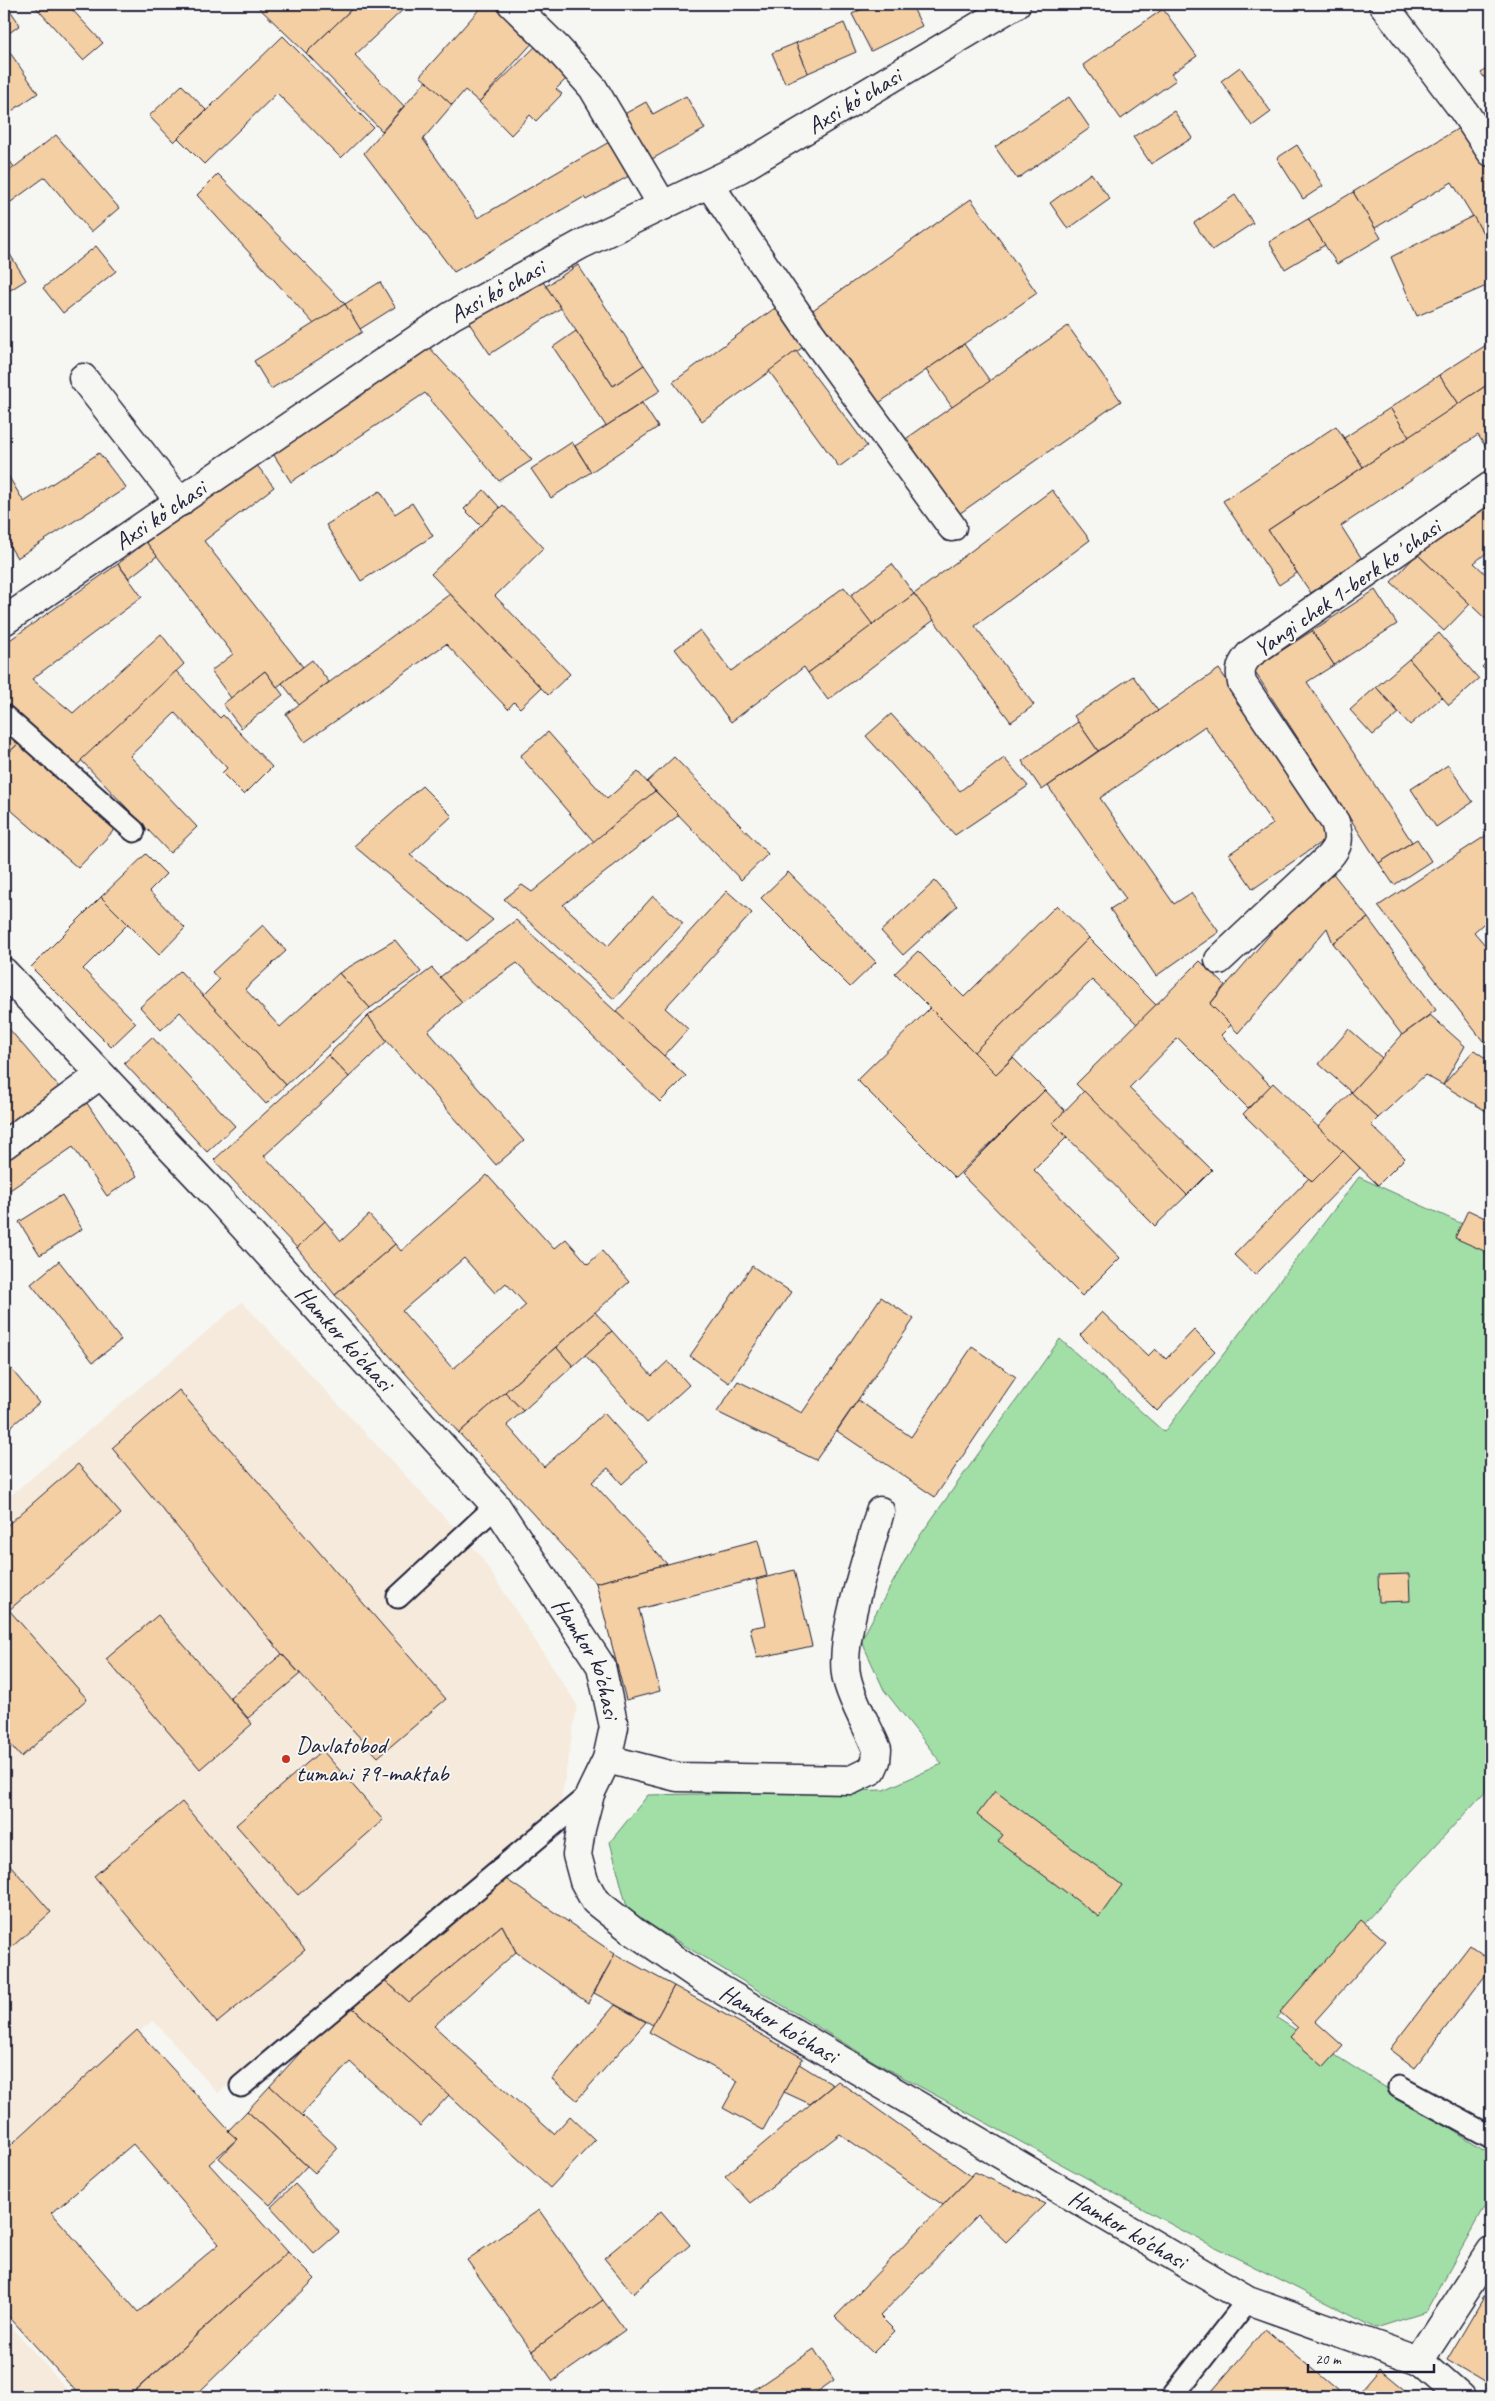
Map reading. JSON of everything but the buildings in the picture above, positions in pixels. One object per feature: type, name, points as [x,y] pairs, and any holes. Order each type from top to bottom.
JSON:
[{"type":"street","points":[[512,4],[558,49],[593,88],[663,206]]},
{"type":"street","name":"Axsi koʻchasi","points":[[4,621],[451,316],[582,244],[741,168],[1016,4]]},
{"type":"street","points":[[1383,4],[1463,110],[1491,152]]},
{"type":"street","points":[[710,184],[809,331],[952,527]]},
{"type":"street","points":[[83,378],[180,502]]},
{"type":"street","name":"Yangi chek 1-berk koʼchasi","points":[[1219,960],[1328,858],[1338,847],[1340,836],[1335,822],[1242,683],[1239,672],[1241,664],[1250,654],[1491,486]]},
{"type":"street","name":"Hamkor ko'chasi","points":[[4,972],[216,1196],[496,1506],[601,1666],[614,1727],[607,1758],[590,1794],[577,1855],[584,1881],[595,1901],[633,1931],[703,1980],[1248,2300],[1419,2361]]},
{"type":"street","points":[[4,1145],[100,1075]]},
{"type":"street","points":[[607,1758],[677,1777],[851,1780],[872,1770],[876,1761],[877,1748],[846,1678],[845,1654],[851,1618],[880,1511]]},
{"type":"street","points":[[1460,2397],[1419,2361],[1491,2251]]},
{"type":"lane","points":[[4,716],[134,831]]},
{"type":"lane","points":[[398,1597],[496,1506]]},
{"type":"lane","points":[[241,2086],[590,1794]]},
{"type":"lane","points":[[1399,2087],[1491,2137]]},
{"type":"lane","points":[[1172,2397],[1248,2300]]},
{"type":"shaded area","name":"Davlatobod tumani 79-maktab","points":[[242,1302],[479,1554],[577,1705],[559,1813],[218,2093],[153,2020],[4,2149],[4,1501]]},
{"type":"shaded area","points":[[4,2319],[74,2397],[4,2397]]},
{"type":"green space","points":[[1359,1177],[1491,1237],[1491,1785],[1277,2018],[1491,2155],[1491,2195],[1426,2312],[1376,2328],[1187,2233],[875,2062],[628,1911],[610,1842],[648,1795],[884,1790],[942,1764],[884,1690],[861,1640],[914,1544],[1060,1339],[1164,1432]]},
{"type":"place","name":"Davlatobod tumani 79-maktab","points":[[286,1759]]}]
